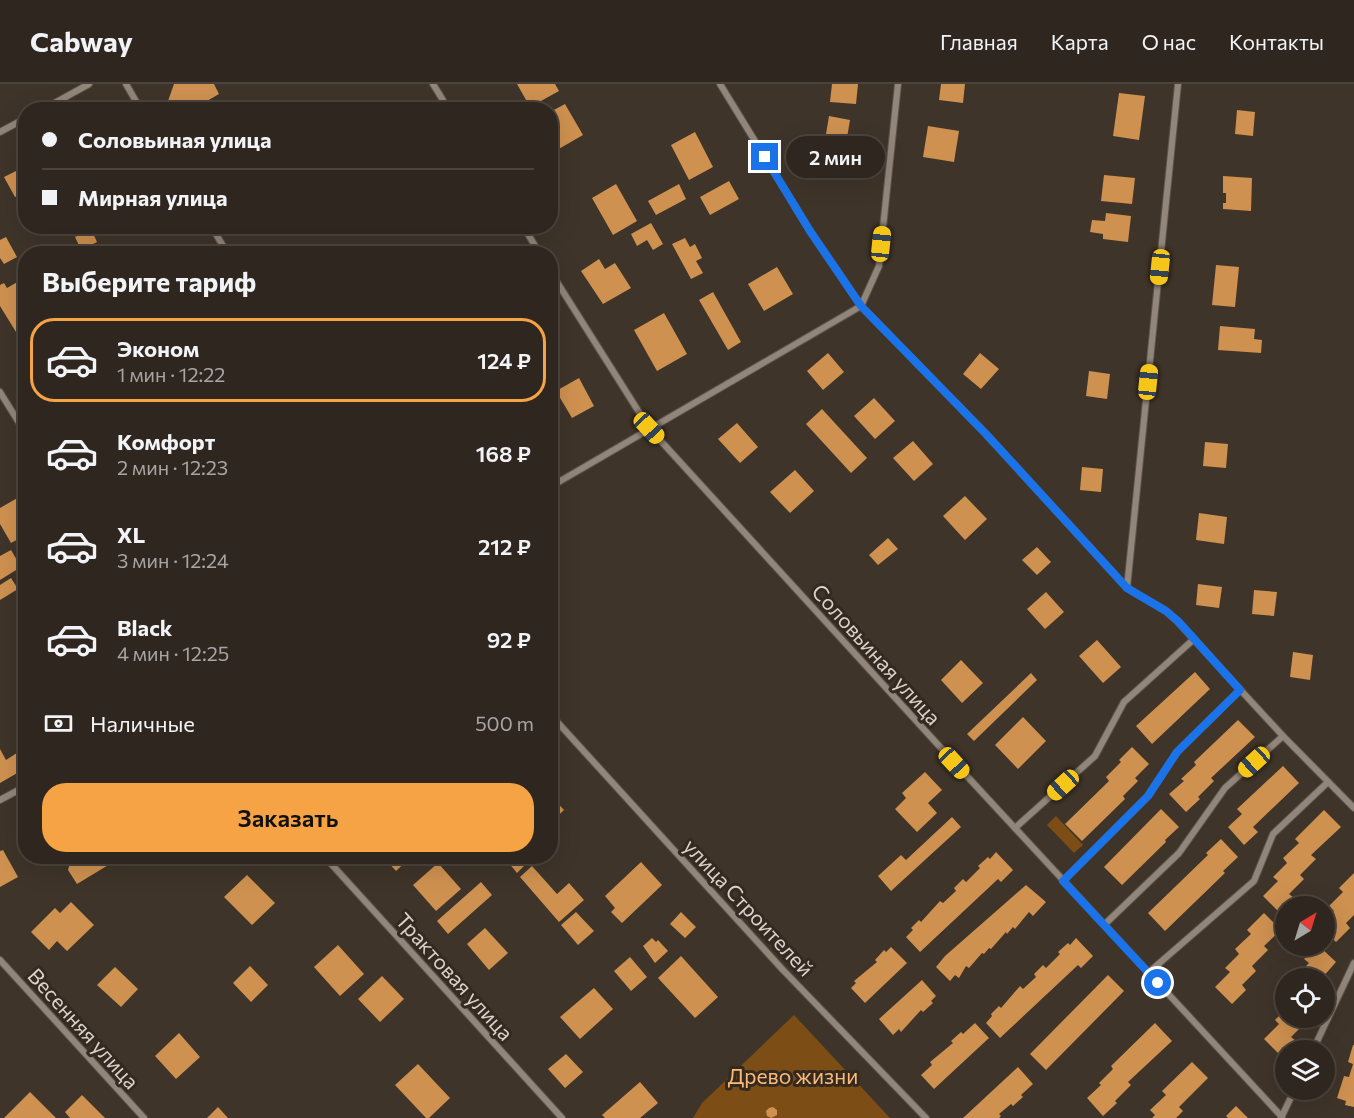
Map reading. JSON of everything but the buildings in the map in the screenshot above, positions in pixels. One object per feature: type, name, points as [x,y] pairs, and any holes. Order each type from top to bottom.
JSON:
[{"type":"street","points":[[56,102],[88,84]]},
{"type":"street","points":[[126,84],[136,102]]},
{"type":"street","points":[[433,84],[444,102]]},
{"type":"street","points":[[720,84],[810,231],[861,306],[986,434],[1127,588],[1166,611],[1354,808]]},
{"type":"street","points":[[558,482],[861,306],[879,267],[898,84]]},
{"type":"street","points":[[1127,588],[1178,84]]},
{"type":"street","points":[[0,132],[18,122]]},
{"type":"street","name":"Соловьиная улица","points":[[558,284],[649,428],[1282,1118]]},
{"type":"street","points":[[0,392],[18,421]]},
{"type":"street","points":[[1015,828],[1095,756],[1124,702],[1194,639]]},
{"type":"street","points":[[1063,881],[1148,796],[1177,752],[1240,690]]},
{"type":"street","name":"улица Строителей","points":[[558,723],[783,970],[926,1118]]},
{"type":"street","points":[[1104,925],[1179,853],[1225,788],[1283,736]]},
{"type":"street","points":[[1148,973],[1254,881],[1273,834],[1328,782]]},
{"type":"street","points":[[0,800],[18,790]]},
{"type":"street","name":"Трактовая улица","points":[[331,864],[562,1118]]},
{"type":"street","name":"Весенняя улица","points":[[0,960],[144,1118]]},
{"type":"street","points":[[1318,1040],[1354,963]]},
{"type":"street","points":[[1282,1118],[1290,1100]]},
{"type":"green space","points":[[1056,816],[1083,845],[1074,853],[1047,825]]},
{"type":"green space","name":"Древо жизни","points":[[794,1015],[890,1118],[693,1118],[702,1103]]},
{"type":"route","points":[[765,157],[810,231],[861,306],[986,434],[1127,588],[1166,611],[1178,621],[1240,690],[1177,752],[1148,796],[1063,881],[1158,983]]}]
